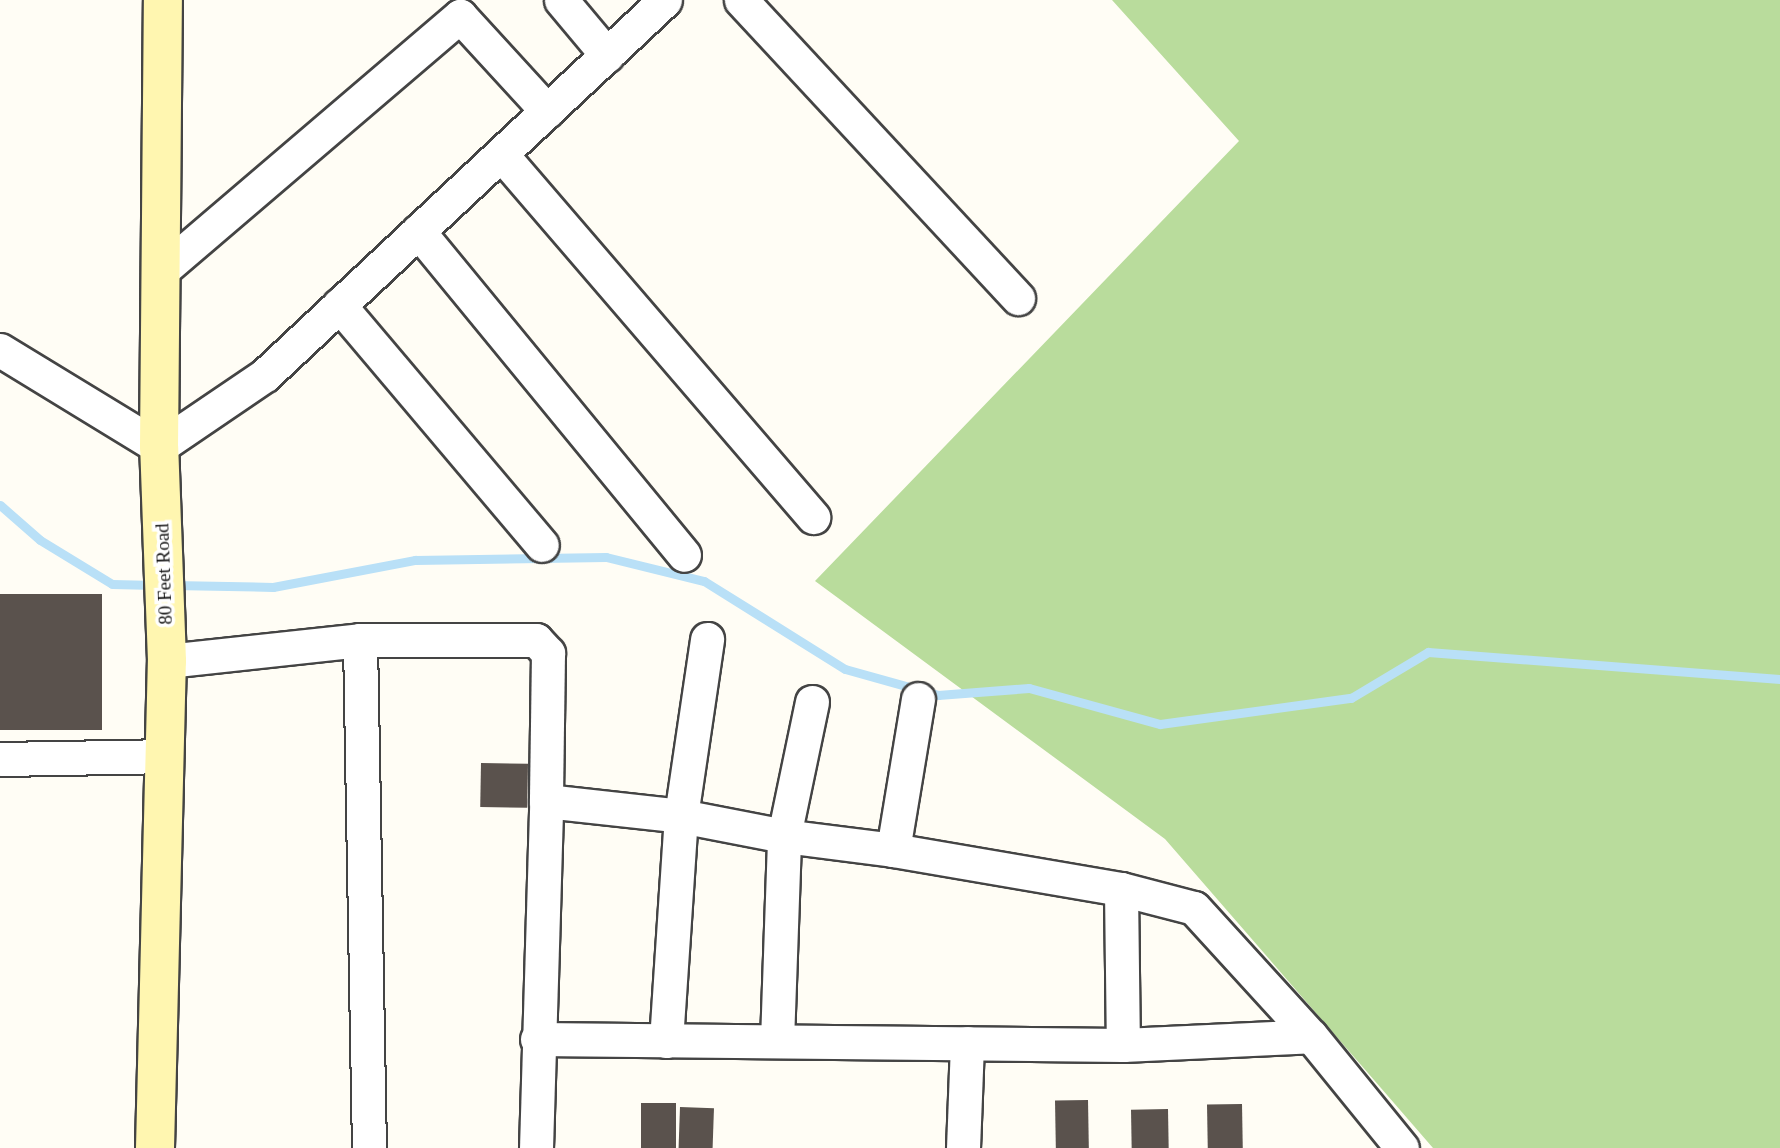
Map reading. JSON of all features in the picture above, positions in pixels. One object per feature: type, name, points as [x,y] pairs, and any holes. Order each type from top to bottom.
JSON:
[{"type":"street","name":"80 Feet Road","points":[[155,1148],[167,661],[159,446],[163,0]]},
{"type":"street","points":[[561,0],[607,55]]},
{"type":"street","points":[[0,351],[159,446],[265,375],[665,0]]},
{"type":"street","points":[[741,0],[1018,298]]},
{"type":"street","points":[[159,273],[453,8],[547,111]]},
{"type":"street","points":[[501,154],[813,517]]},
{"type":"street","points":[[418,231],[684,555]]},
{"type":"street","points":[[339,305],[542,545]]},
{"type":"street","points":[[666,1041],[681,816],[707,639]]},
{"type":"street","points":[[359,640],[369,1148]]},
{"type":"street","points":[[167,661],[359,640],[536,640],[548,653],[536,1148]]},
{"type":"street","points":[[892,849],[918,699]]},
{"type":"street","points":[[777,1041],[784,836],[812,702]]},
{"type":"street","points":[[0,759],[165,756]]},
{"type":"street","points":[[546,801],[681,816],[784,836],[892,849],[1121,890],[1194,908],[1311,1036],[1402,1148]]},
{"type":"street","points":[[1121,890],[1123,1045]]},
{"type":"street","points":[[537,1039],[1123,1045],[1311,1036]]},
{"type":"street","points":[[963,1148],[967,1043]]},
{"type":"green space","points":[[1112,0],[1780,0],[1780,1148],[1433,1148],[1165,839],[815,581],[1239,141]]},
{"type":"building","points":[[0,594],[102,594],[102,730],[0,730]]},
{"type":"building","points":[[481,763],[528,764],[527,808],[480,807]]},
{"type":"building","points":[[1088,1100],[1089,1148],[1056,1148],[1055,1101]]},
{"type":"building","points":[[641,1103],[676,1103],[676,1148],[641,1148]]},
{"type":"building","points":[[1242,1104],[1243,1148],[1208,1148],[1207,1105]]},
{"type":"building","points":[[680,1107],[714,1108],[713,1148],[679,1148]]},
{"type":"building","points":[[1168,1109],[1169,1148],[1132,1148],[1131,1110]]},
{"type":"waterway","points":[[0,505],[40,540],[112,584],[155,585]]},
{"type":"waterway","points":[[172,585],[273,587],[415,560],[606,557],[704,581],[845,669],[938,695],[1029,688],[1160,724],[1351,698],[1428,652],[1780,679]]}]
